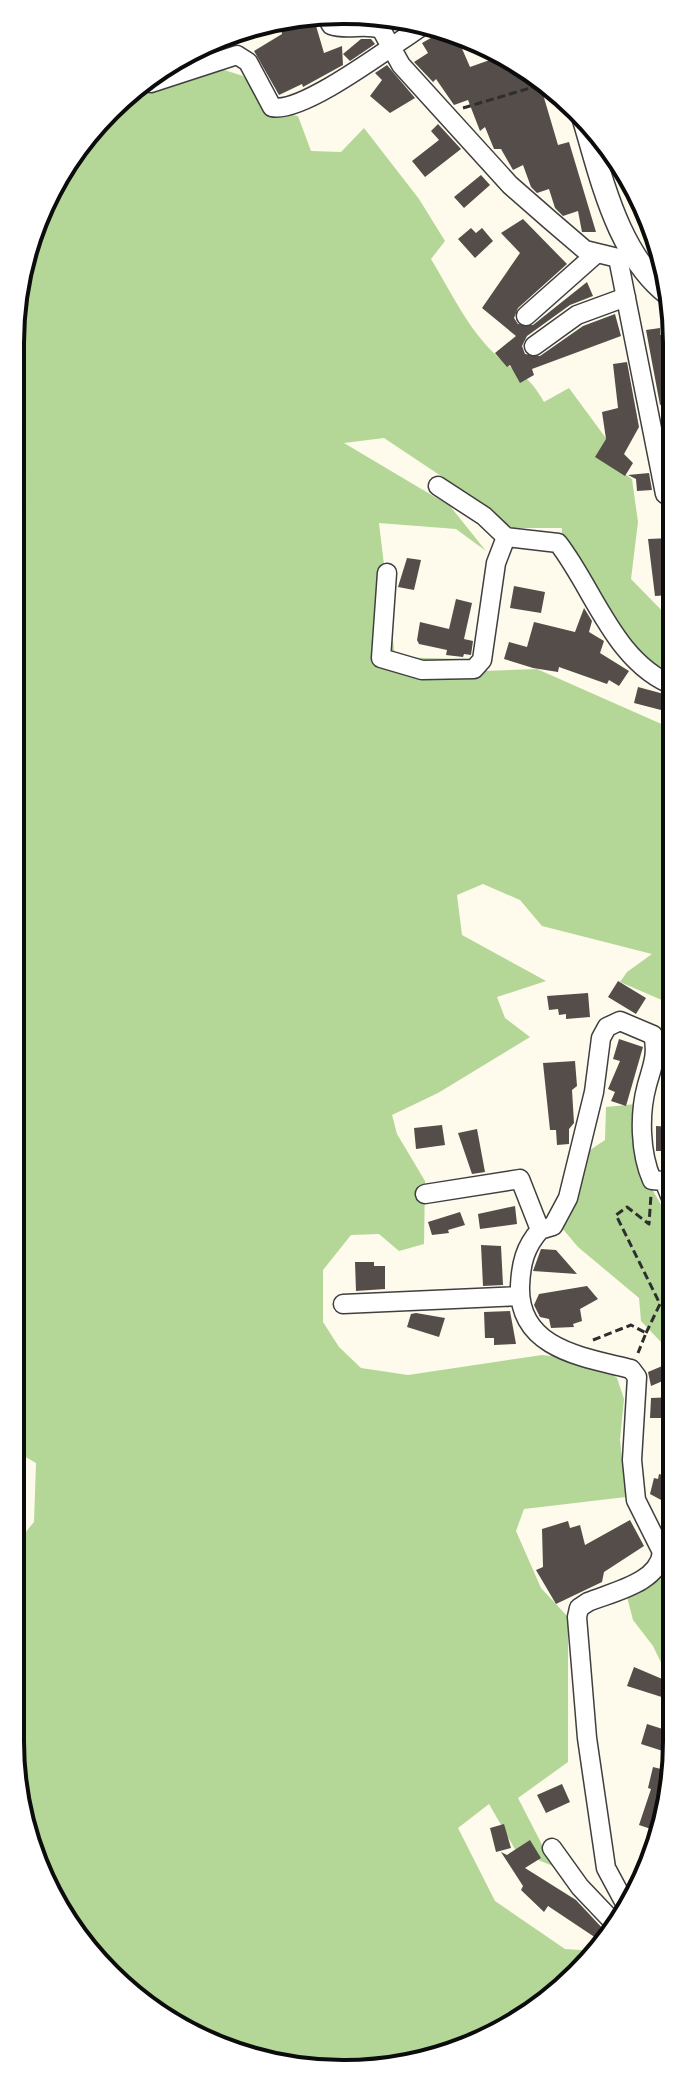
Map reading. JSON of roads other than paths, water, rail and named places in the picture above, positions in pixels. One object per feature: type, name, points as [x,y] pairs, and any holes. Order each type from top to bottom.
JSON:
[{"type":"street","points":[[331,25],[340,29],[367,25]]},
{"type":"street","points":[[371,26],[381,29],[401,65],[510,185],[585,250],[596,254],[626,255],[658,287]]},
{"type":"street","points":[[166,78],[237,55],[248,62],[272,107],[284,108],[341,81],[412,32]]},
{"type":"street","points":[[591,142],[626,255],[626,297],[663,484]]},
{"type":"street","points":[[526,316],[596,254]]},
{"type":"street","points":[[534,346],[577,315],[626,297]]},
{"type":"street","points":[[438,486],[484,516],[506,537],[558,543],[573,562],[585,589],[638,663],[653,678],[663,682]]},
{"type":"street","points":[[387,573],[381,658],[422,670],[474,669],[482,660],[496,563],[506,537]]},
{"type":"street","points":[[622,1897],[606,1868],[587,1738],[577,1617],[579,1608],[653,1574],[661,1561],[662,1552],[636,1500],[632,1460],[637,1377],[631,1369],[568,1353],[544,1342],[531,1328],[520,1296],[526,1245],[540,1230],[553,1226],[568,1198],[594,1092],[601,1038],[607,1027],[620,1021],[653,1035],[656,1048],[646,1089],[642,1147],[663,1178]]},
{"type":"street","points":[[425,1194],[520,1179],[540,1230]]},
{"type":"street","points":[[343,1304],[520,1296]]},
{"type":"street","points":[[552,1848],[580,1887],[609,1918]]}]
